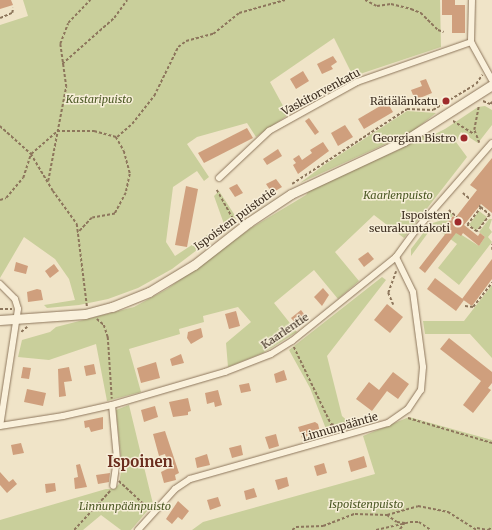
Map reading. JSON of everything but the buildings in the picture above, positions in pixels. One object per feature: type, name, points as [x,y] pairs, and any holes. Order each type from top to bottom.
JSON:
[{"type":"main road","name":"Ispoisten puistotie","points":[[0,320],[17,320],[86,310],[112,308],[167,283],[291,194],[404,142],[492,85]]},
{"type":"street","points":[[472,0],[471,42],[492,80]]},
{"type":"street","name":"Vaskitorvenkatu","points":[[219,178],[269,132],[356,82],[471,42]]},
{"type":"street","name":"Kaarlentie","points":[[0,426],[63,416],[112,405],[245,366],[292,341],[396,257],[414,232],[492,143]]},
{"type":"street","name":"Linnunpääntie","points":[[138,530],[174,489],[190,479],[388,423],[403,414],[421,390],[424,367],[413,292],[396,257]]},
{"type":"street","points":[[0,284],[17,303],[17,320],[0,426]]},
{"type":"street","points":[[112,405],[116,443],[116,479],[113,486]]},
{"type":"path","points":[[48,182],[66,87],[60,44],[68,23],[90,0]]},
{"type":"path","points":[[62,64],[114,18],[126,0]]},
{"type":"path","points":[[116,137],[132,124],[154,96],[178,47],[186,41],[213,34],[239,13],[285,0]]},
{"type":"path","points":[[365,0],[377,6],[391,4],[421,13],[438,30],[444,32]]},
{"type":"path","points":[[0,18],[12,13],[13,8]]},
{"type":"path","points":[[484,103],[492,102]]},
{"type":"path","points":[[474,134],[480,105]]},
{"type":"path","points":[[453,120],[474,134],[479,143]]},
{"type":"path","points":[[0,126],[31,154],[77,224],[86,310],[104,325],[108,337],[112,405]]},
{"type":"path","points":[[0,200],[6,198],[23,178],[31,154],[57,131],[94,131],[116,137],[124,151],[130,174],[126,193],[115,214],[92,218],[78,233]]},
{"type":"path","points":[[217,190],[235,223]]},
{"type":"path","points":[[463,193],[470,199]]},
{"type":"path","points":[[480,206],[490,215],[477,232],[467,225],[480,206]]},
{"type":"path","points":[[449,210],[457,217]]},
{"type":"path","points":[[492,244],[492,250]]},
{"type":"path","points":[[393,305],[388,292],[396,271]]},
{"type":"path","points":[[465,306],[473,307],[492,283]]},
{"type":"path","points":[[0,309],[13,309]]},
{"type":"path","points":[[292,341],[331,424],[334,439]]},
{"type":"path","points":[[403,414],[412,420],[492,443]]},
{"type":"path","points":[[331,424],[352,430]]},
{"type":"path","points":[[116,479],[125,485],[153,512]]},
{"type":"path","points":[[74,530],[106,498],[113,486]]},
{"type":"path","points":[[292,530],[296,527],[323,526],[355,514],[387,515],[418,506],[448,512],[477,529],[488,530],[492,527]]},
{"type":"path","points":[[387,515],[396,522],[405,523]]},
{"type":"path","points":[[376,530],[405,523],[419,522],[431,530]]},
{"type":"path","points":[[400,530],[405,523]]},
{"type":"green space","name":"Kastaripuisto","points":[[23,0],[440,0],[441,47],[363,73],[354,78],[334,38],[270,82],[288,115],[256,137],[247,123],[197,137],[187,144],[209,177],[204,181],[197,171],[173,187],[166,242],[175,256],[224,224],[214,196],[219,191],[236,217],[235,221],[172,269],[138,288],[108,299],[79,305],[47,308],[44,305],[75,300],[69,279],[55,259],[24,237],[0,278],[0,25],[28,16]]},
{"type":"green space","name":"Kaarlenpuisto","points":[[485,106],[492,110],[492,125],[478,143],[461,132],[456,142],[467,157],[404,238],[374,215],[335,252],[359,281],[338,299],[314,270],[274,303],[297,332],[263,353],[228,367],[226,343],[251,322],[238,307],[203,316],[204,322],[179,329],[180,334],[129,349],[141,392],[107,401],[96,344],[49,360],[18,357],[22,340],[50,332],[56,327],[134,307],[167,289],[251,228],[306,195],[310,189],[398,150],[429,133],[431,136],[445,129],[478,107]]},
{"type":"green space","points":[[407,111],[436,113],[412,132],[300,183],[324,165]]},
{"type":"green space","points":[[479,211],[487,217],[476,231],[469,225]]},
{"type":"green space","points":[[449,212],[453,215],[446,225],[479,246],[485,237],[479,232],[489,219],[492,219],[489,228],[492,232],[488,237],[492,242],[459,285],[438,268],[457,244],[433,226],[411,256],[411,249],[430,224],[442,220]]},
{"type":"green space","points":[[382,277],[386,280],[327,356],[342,416],[354,427],[328,434],[310,388],[289,350]]},
{"type":"green space","points":[[492,285],[492,358],[470,334],[425,334],[423,321],[464,321]]},
{"type":"green space","name":"Linnunpäänpuisto","points":[[129,405],[153,504],[131,530],[121,530],[101,515],[83,530],[0,530],[0,520],[106,489],[114,489],[119,484],[122,466],[116,410]]},
{"type":"green space","name":"Ispoistenpuisto","points":[[409,417],[492,440],[492,530],[192,530],[203,522],[375,474],[363,436]]},
{"type":"place","name":"Rätiälänkatu","points":[[446,101]]},
{"type":"place","name":"Georgian Bistro","points":[[464,138]]},
{"type":"place","name":"Ispoisten seurakuntakoti","points":[[458,222]]},
{"type":"district","name":"Ispoinen","points":[[140,462]]}]
